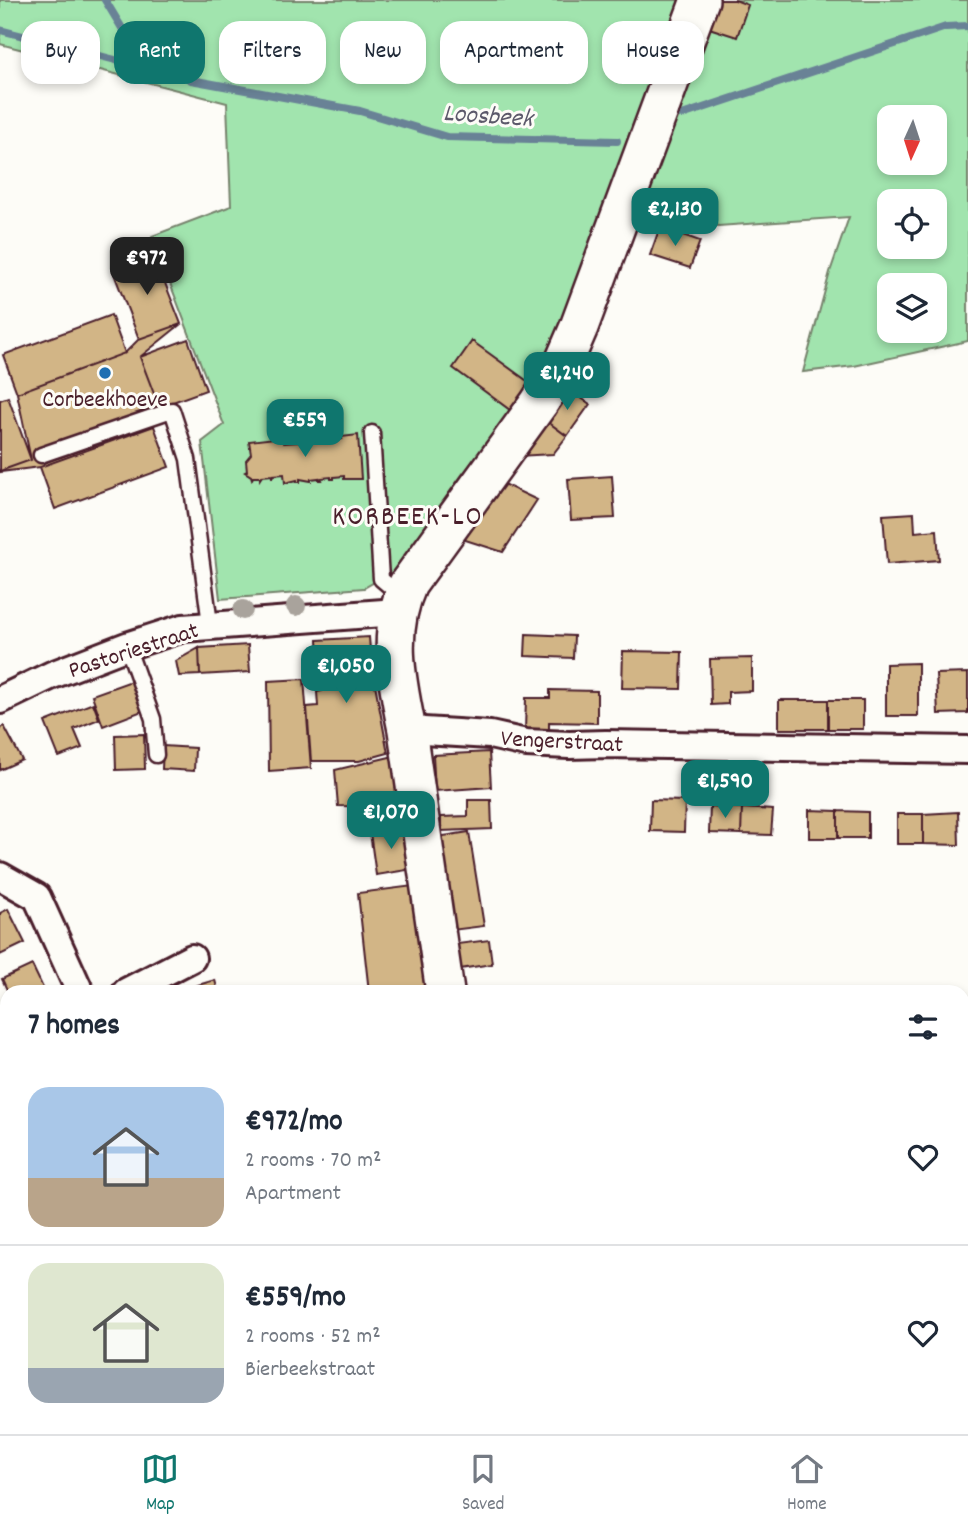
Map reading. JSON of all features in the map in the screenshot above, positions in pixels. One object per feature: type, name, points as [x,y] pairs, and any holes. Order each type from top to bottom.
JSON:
[{"type":"street","points":[[444,985],[394,646],[400,604],[408,584],[560,371],[579,327],[700,0]]},
{"type":"street","name":"Pastoriestraat","points":[[0,700],[52,675],[183,628],[400,604]]},
{"type":"street","name":"Vengerstraat","points":[[407,730],[569,745],[968,750]]},
{"type":"street","points":[[0,876],[37,897],[77,985]]},
{"type":"street","points":[[140,985],[192,958]]},
{"type":"lane","points":[[41,455],[172,410],[188,459],[210,624]]},
{"type":"lane","points":[[372,433],[381,579],[400,604]]},
{"type":"lane","points":[[127,646],[153,719],[156,755]]},
{"type":"green space","points":[[0,0],[682,0],[674,21],[602,21],[602,84],[651,84],[549,364],[461,476],[395,570],[364,588],[220,599],[202,442],[224,425],[152,236],[231,206],[227,103],[154,84],[205,84],[205,21],[114,21],[114,74],[100,70],[100,21],[21,21],[21,49],[0,44]]},
{"type":"green space","points":[[717,0],[968,0],[968,341],[854,366],[803,372],[830,272],[849,217],[718,226],[645,201],[687,84],[704,84],[704,36]]},
{"type":"building","points":[[716,0],[735,0],[748,5],[737,37],[706,27]]},
{"type":"building","points":[[660,227],[700,241],[690,268],[650,255]]},
{"type":"building","points":[[154,255],[181,324],[139,339],[113,271]]},
{"type":"building","name":"Corbeekhoeve","points":[[154,255],[181,324],[140,357],[188,339],[206,390],[159,407],[154,426],[169,467],[55,509],[40,467],[0,472],[0,400],[8,397],[31,460],[17,393],[3,355],[111,315],[125,353],[139,339],[113,271]]},
{"type":"building","points":[[111,315],[125,353],[17,393],[3,355]]},
{"type":"building","points":[[188,339],[206,390],[159,407],[140,357]]},
{"type":"building","points":[[472,341],[530,383],[510,410],[453,368]]},
{"type":"building","points":[[566,388],[590,404],[567,436],[544,419]]},
{"type":"building","points":[[8,397],[31,460],[0,471],[0,400]]},
{"type":"building","points":[[544,419],[567,436],[553,454],[518,456]]},
{"type":"building","points":[[154,426],[169,467],[55,509],[40,467]]},
{"type":"building","points":[[358,435],[361,479],[344,479],[344,476],[311,481],[300,479],[300,482],[297,480],[285,483],[284,474],[252,479],[245,472],[246,460],[251,454],[249,441],[283,437],[284,443],[342,439],[341,437]]},
{"type":"building","points":[[612,476],[615,518],[571,520],[568,479]]},
{"type":"building","points":[[499,482],[537,500],[503,552],[459,538]]},
{"type":"building","points":[[914,513],[915,532],[937,530],[939,560],[887,564],[883,515]]},
{"type":"building","points":[[526,634],[574,636],[573,658],[525,656]]},
{"type":"building","points":[[369,637],[371,663],[388,753],[359,761],[311,761],[307,707],[318,706],[317,692],[322,691],[318,640]]},
{"type":"building","points":[[248,645],[250,672],[200,675],[199,648]]},
{"type":"building","points":[[199,648],[200,675],[179,676],[176,661]]},
{"type":"building","points":[[623,651],[682,652],[681,689],[622,688]]},
{"type":"building","points":[[752,658],[752,691],[728,692],[728,704],[711,705],[710,659]]},
{"type":"building","points":[[918,663],[918,716],[886,716],[886,664]]},
{"type":"building","points":[[968,673],[968,713],[938,714],[936,674]]},
{"type":"building","points":[[304,679],[311,768],[269,771],[268,681]]},
{"type":"building","points":[[134,680],[145,710],[103,726],[92,695]]},
{"type":"building","points":[[550,690],[597,691],[597,723],[549,722],[549,730],[525,730],[526,698],[550,698]]},
{"type":"building","points":[[779,700],[828,700],[828,729],[779,729]]},
{"type":"building","points":[[828,700],[863,700],[863,729],[828,729]]},
{"type":"building","points":[[93,703],[99,719],[74,729],[82,748],[59,757],[45,722]]},
{"type":"building","points":[[4,726],[22,760],[0,770],[0,728]]},
{"type":"building","points":[[144,734],[145,769],[116,770],[115,735]]},
{"type":"building","points":[[163,746],[195,748],[194,771],[162,769]]},
{"type":"building","points":[[489,752],[491,787],[435,791],[433,755]]},
{"type":"building","points":[[394,756],[403,807],[338,806],[335,770]]},
{"type":"building","points":[[468,800],[491,800],[492,829],[441,831],[441,817],[468,816]]},
{"type":"building","points":[[651,800],[685,801],[684,832],[650,831]]},
{"type":"building","points":[[710,806],[742,808],[741,834],[709,833]]},
{"type":"building","points":[[742,808],[773,810],[771,835],[741,834]]},
{"type":"building","points":[[809,810],[838,811],[838,838],[809,838]]},
{"type":"building","points":[[838,811],[868,812],[868,838],[838,838]]},
{"type":"building","points":[[958,812],[959,845],[923,844],[923,814]]},
{"type":"building","points":[[897,814],[923,814],[923,844],[897,844]]},
{"type":"building","points":[[407,828],[413,869],[376,875],[370,833]]},
{"type":"building","points":[[469,832],[484,926],[452,930],[437,837]]},
{"type":"building","points":[[413,886],[424,985],[368,985],[358,893]]},
{"type":"building","points":[[8,909],[25,943],[0,955],[0,913]]},
{"type":"building","points":[[489,940],[492,964],[460,969],[457,944]]},
{"type":"building","points":[[32,965],[42,985],[5,985],[2,979]]},
{"type":"building","points":[[215,980],[216,985],[198,985]]},
{"type":"waterway","name":"Loosbeek","points":[[105,0],[137,53],[191,80],[360,111],[447,137],[617,141]]},
{"type":"waterway","name":"Loosbeek","points":[[682,115],[946,27],[968,26]]},
{"type":"waterway","points":[[0,30],[114,60]]},
{"type":"place","name":"Corbeekhoeve","points":[[105,373]]},
{"type":"district","name":"KORBEEK-LO","points":[[408,514]]}]
